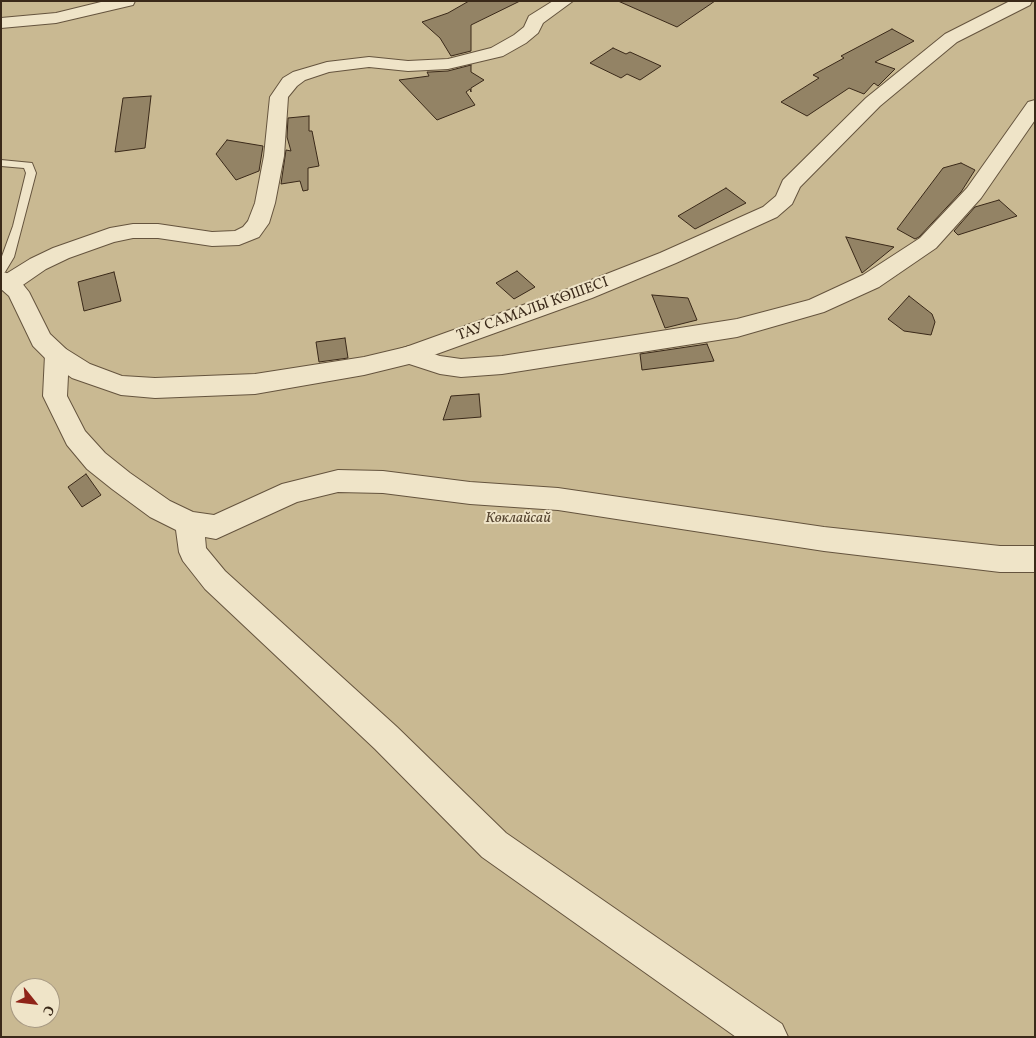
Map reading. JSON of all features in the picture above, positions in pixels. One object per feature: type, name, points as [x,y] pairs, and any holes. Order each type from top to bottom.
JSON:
[{"type":"street","points":[[1,23],[56,18],[126,1]]},
{"type":"street","points":[[4,277],[85,243],[126,232],[158,231],[212,239],[239,238],[251,232],[258,223],[265,204],[274,156],[279,96],[290,82],[299,76],[335,66],[369,62],[408,66],[448,64],[496,52],[520,39],[532,29],[535,20],[565,1]]},
{"type":"street","name":"ТАУ САМАЛЫ КӨШЕСІ","points":[[4,277],[18,292],[41,340],[57,355],[81,371],[120,385],[155,388],[255,384],[364,366],[409,355],[584,292],[668,258],[770,212],[785,199],[790,185],[824,149],[873,102],[927,56],[951,38],[1024,1]]},
{"type":"street","points":[[409,355],[440,365],[461,368],[502,365],[737,328],[816,306],[871,281],[928,244],[974,193],[1035,106]]},
{"type":"street","points":[[57,355],[55,396],[76,438],[96,460],[121,481],[160,509],[189,523],[216,527],[292,492],[338,481],[383,482],[470,493],[558,499],[824,539],[1000,559],[1035,559]]},
{"type":"street","points":[[189,523],[193,552],[215,580],[386,738],[494,845],[574,898],[770,1037]]},
{"type":"lane","points":[[1,163],[28,165],[31,173],[21,218],[8,257],[4,277]]},
{"type":"green space","name":"Көклайсай","points":[[1,1],[1035,1],[1035,1037],[1,1037]]},
{"type":"building","points":[[469,1],[520,1],[471,25],[471,51],[451,56],[440,38],[422,22],[448,13]]},
{"type":"building","points":[[618,1],[715,1],[677,27]]},
{"type":"building","points":[[892,29],[914,41],[875,62],[895,69],[878,86],[874,83],[864,94],[849,88],[807,116],[781,102],[819,78],[813,75],[844,58],[841,56]]},
{"type":"building","points":[[613,48],[626,54],[630,52],[661,66],[640,80],[627,74],[621,78],[590,63]]},
{"type":"building","points":[[471,65],[471,72],[484,80],[471,88],[471,92],[470,89],[466,92],[475,105],[437,120],[399,80],[429,76],[427,72],[448,71]]},
{"type":"building","points":[[151,96],[145,148],[115,152],[123,98]]},
{"type":"building","points":[[309,116],[309,131],[312,131],[319,166],[308,168],[308,190],[303,191],[300,181],[281,184],[286,150],[291,151],[287,137],[288,118]]},
{"type":"building","points":[[227,140],[263,146],[259,171],[236,180],[216,154]]},
{"type":"building","points":[[961,163],[975,170],[961,192],[919,237],[915,239],[897,229],[943,168]]},
{"type":"building","points":[[726,188],[746,203],[695,229],[678,216]]},
{"type":"building","points":[[999,200],[1017,216],[958,235],[954,231],[975,207]]},
{"type":"building","points":[[846,237],[894,247],[862,273]]},
{"type":"building","points":[[517,271],[535,287],[514,299],[496,283]]},
{"type":"building","points":[[114,272],[121,301],[84,311],[78,282]]},
{"type":"building","points":[[652,295],[688,298],[697,320],[665,328]]},
{"type":"building","points":[[909,296],[932,314],[935,322],[931,335],[904,331],[888,319]]},
{"type":"building","points":[[345,338],[348,358],[319,362],[316,342]]},
{"type":"building","points":[[707,344],[714,361],[642,370],[640,354]]},
{"type":"building","points":[[479,394],[481,417],[443,420],[451,396]]},
{"type":"building","points":[[86,474],[101,495],[82,507],[68,487]]}]
